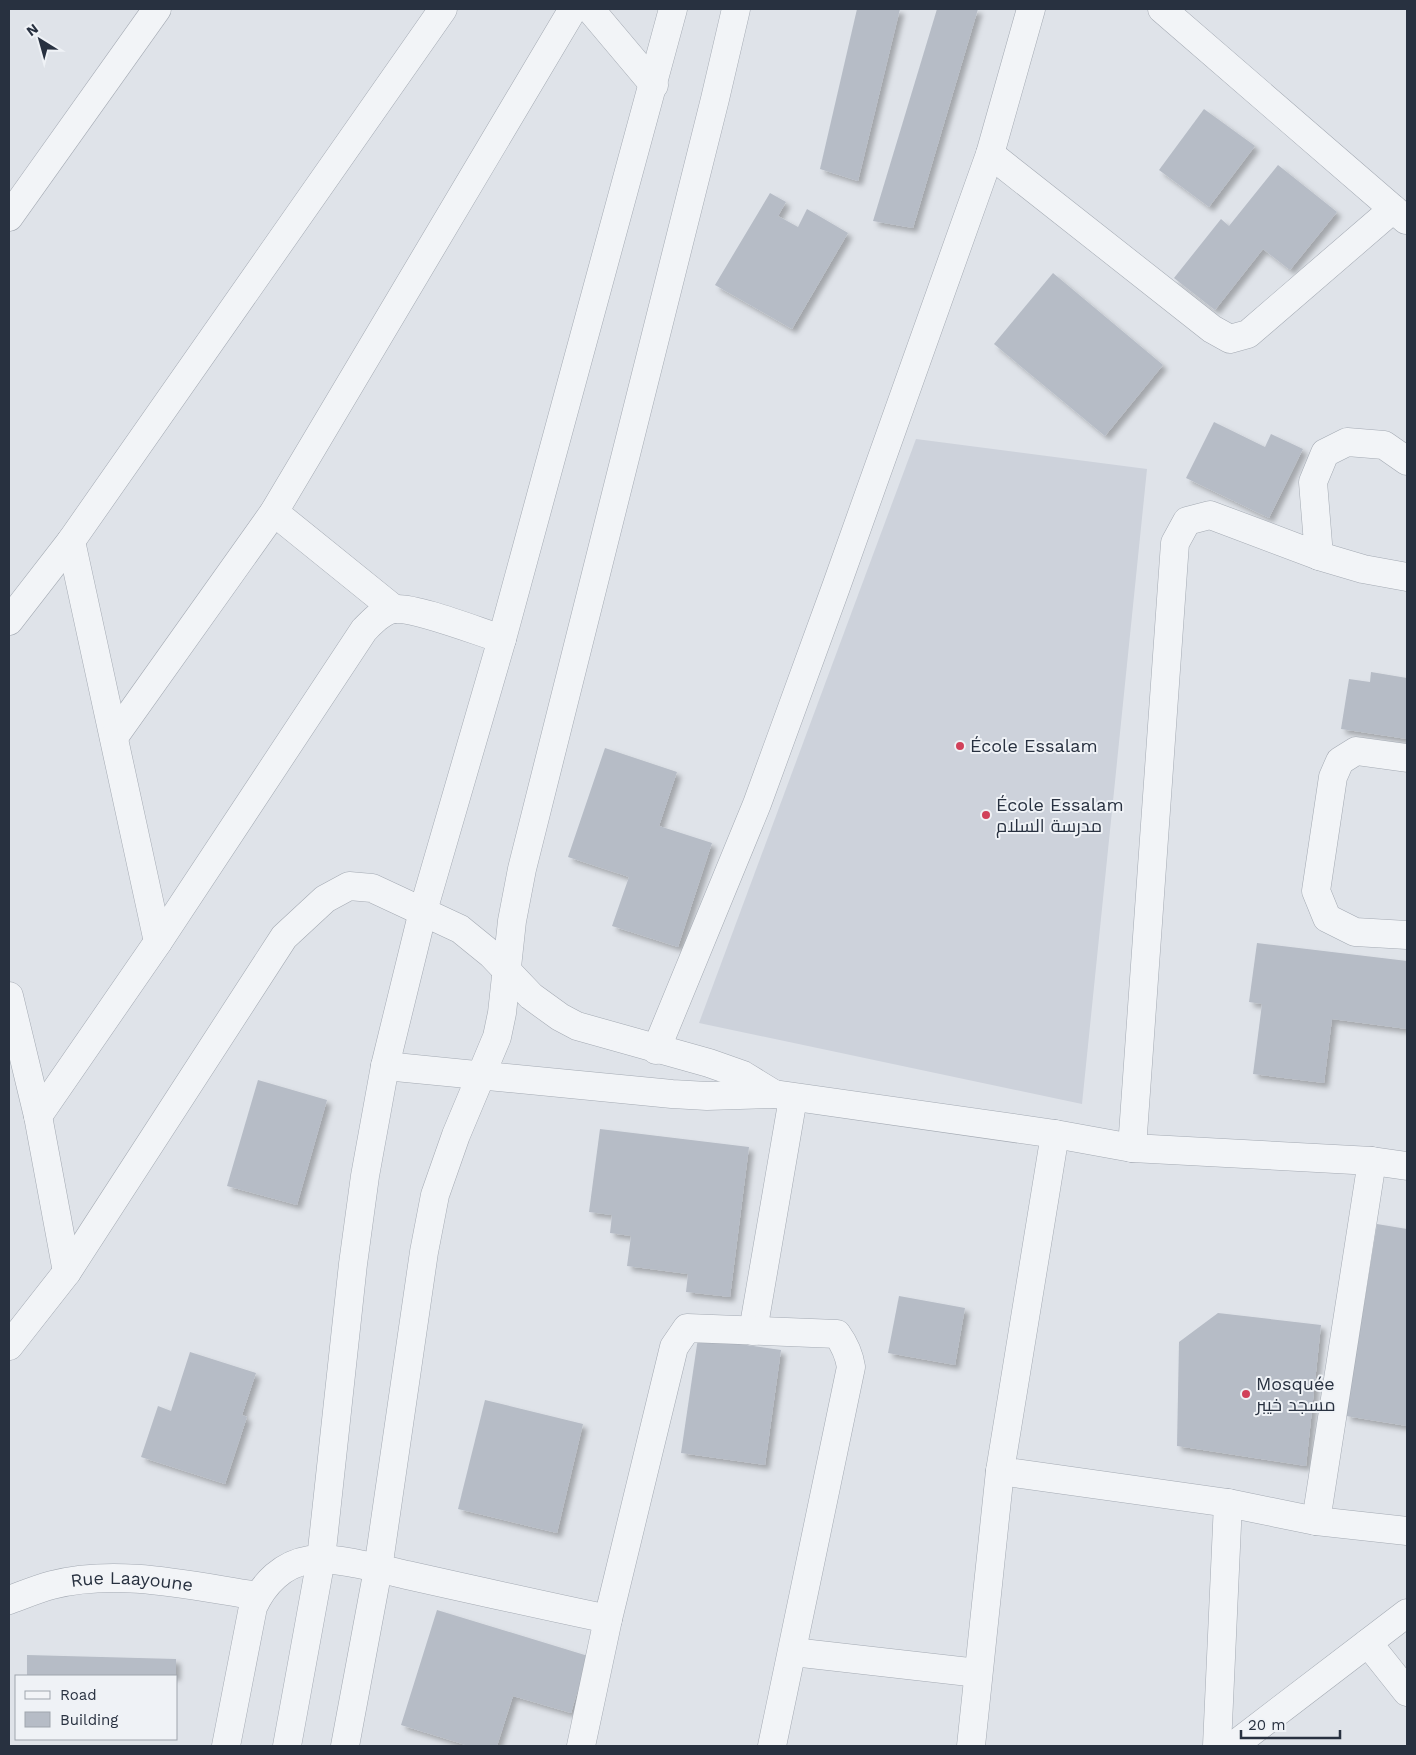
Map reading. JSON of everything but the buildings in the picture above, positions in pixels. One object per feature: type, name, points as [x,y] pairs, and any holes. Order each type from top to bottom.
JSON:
[{"type":"street","points":[[9,217],[158,9]]},
{"type":"street","points":[[9,621],[71,542],[443,9]]},
{"type":"street","points":[[114,737],[274,512],[573,9]]},
{"type":"street","points":[[590,9],[654,85]]},
{"type":"street","points":[[288,1746],[321,1559],[358,1225],[385,1066],[423,911],[502,639],[654,85],[673,9]]},
{"type":"street","points":[[345,1746],[378,1569],[424,1252],[435,1195],[456,1135],[496,1037],[502,1013],[512,921],[522,869],[713,108],[736,9]]},
{"type":"street","points":[[656,1050],[757,804],[990,154],[1031,9]]},
{"type":"street","points":[[990,154],[1212,329],[1230,339],[1248,334],[1400,215],[1162,9]]},
{"type":"street","points":[[1319,556],[1313,482],[1325,453],[1348,442],[1357,442],[1384,445],[1407,461]]},
{"type":"street","points":[[274,512],[394,609]]},
{"type":"street","points":[[1132,1148],[1175,543],[1187,521],[1210,515],[1319,556],[1407,577]]},
{"type":"street","points":[[71,542],[158,942]]},
{"type":"street","points":[[38,1116],[158,942],[364,630],[379,614],[394,609],[416,612],[502,639]]},
{"type":"street","points":[[1407,758],[1356,751],[1340,761],[1333,777],[1316,892],[1327,918],[1355,932],[1407,934]]},
{"type":"street","points":[[9,1346],[67,1272],[284,936],[325,898],[349,886],[372,888],[454,925],[478,941],[530,996],[560,1017],[577,1026],[656,1050],[709,1063],[743,1075],[783,1096]]},
{"type":"street","points":[[9,996],[16,1067],[38,1116],[67,1272]]},
{"type":"street","points":[[385,1066],[689,1095],[783,1096],[1055,1134],[1132,1148],[1372,1161],[1407,1166]]},
{"type":"street","points":[[753,1332],[783,1096]]},
{"type":"street","points":[[971,1746],[1000,1471],[1055,1134]]},
{"type":"street","points":[[1316,1521],[1372,1161]]},
{"type":"street","points":[[581,1746],[608,1619],[674,1347],[687,1328],[837,1334],[846,1346],[852,1367],[772,1746]]},
{"type":"street","points":[[1000,1471],[1228,1503],[1316,1521],[1407,1531]]},
{"type":"street","points":[[1217,1746],[1228,1503]]},
{"type":"street","points":[[226,1746],[250,1618],[258,1596],[273,1578],[284,1569],[308,1560],[321,1559],[378,1569],[608,1619]]},
{"type":"street","name":"Rue Laayoune","points":[[9,1600],[53,1585],[112,1578],[173,1583],[258,1596]]},
{"type":"street","points":[[1233,1746],[1407,1613]]},
{"type":"street","points":[[1368,1643],[1407,1692]]},
{"type":"street","points":[[793,1652],[978,1673]]},
{"type":"shaded area","name":"École Essalam","points":[[916,439],[1147,469],[1082,1104],[699,1023]]},
{"type":"place","name":"École Essalam","points":[[960,746]]},
{"type":"place","name":"École Essalam مدرسة السلام","points":[[986,815]]},
{"type":"place","name":"Mosquée مسجد خيبر","points":[[1246,1394]]}]
